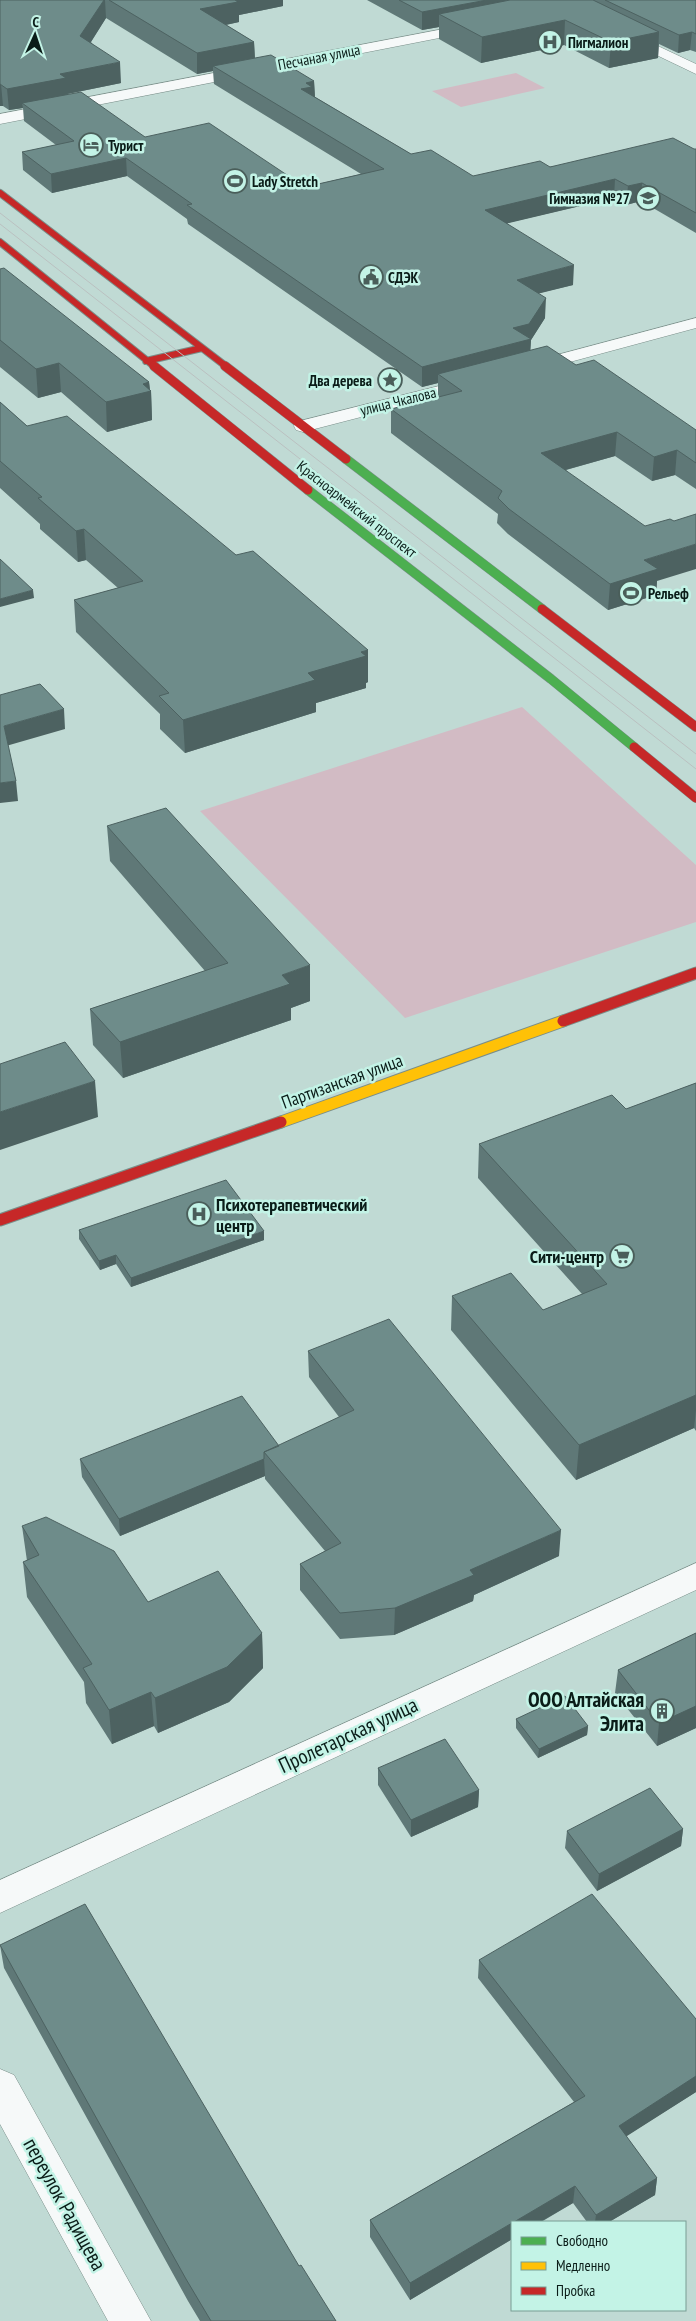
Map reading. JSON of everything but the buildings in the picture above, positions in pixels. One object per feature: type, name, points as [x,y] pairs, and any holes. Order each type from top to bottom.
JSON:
[{"type":"main road","name":"Красноармейский проспект","points":[[0,193],[696,727]]},
{"type":"main road","name":"Красноармейский проспект","points":[[0,242],[146,361],[551,679],[696,798]]},
{"type":"main road","points":[[146,361],[202,348]]},
{"type":"main road","name":"Партизанская улица","points":[[0,1220],[278,1123],[696,973]]},
{"type":"street","name":"Песчаная улица","points":[[0,119],[488,24]]},
{"type":"street","points":[[616,30],[696,70]]},
{"type":"street","points":[[510,373],[696,323]]},
{"type":"street","name":"улица Чкалова","points":[[303,426],[492,377]]},
{"type":"street","name":"Пролетарская улица","points":[[0,1896],[696,1576]]},
{"type":"street","name":"переулок Радищева","points":[[0,2087],[130,2321]]},
{"type":"shaded area","points":[[516,73],[545,88],[461,107],[432,91]]},
{"type":"shaded area","points":[[522,707],[696,865],[696,922],[405,1018],[200,811]]},
{"type":"tram line","points":[[0,213],[696,754]]},
{"type":"tram line","points":[[0,224],[696,769]]},
{"type":"traffic: fast","points":[[346,459],[542,609]]},
{"type":"traffic: fast","points":[[308,490],[551,679],[634,747]]},
{"type":"traffic: slow","points":[[281,1122],[563,1021]]},
{"type":"traffic: jam","points":[[0,193],[346,459]]},
{"type":"traffic: jam","points":[[0,242],[308,490]]},
{"type":"traffic: jam","points":[[146,361],[202,348]]},
{"type":"traffic: jam","points":[[542,609],[696,727]]},
{"type":"traffic: jam","points":[[634,747],[696,798]]},
{"type":"traffic: jam","points":[[563,1021],[696,973]]},
{"type":"traffic: jam","points":[[0,1220],[281,1122]]},
{"type":"place","name":"Пигмалион","points":[[550,42]]},
{"type":"place","name":"Турист","points":[[91,145]]},
{"type":"place","name":"Lady Stretch","points":[[235,181]]},
{"type":"place","name":"Гимназия №27","points":[[648,198]]},
{"type":"place","name":"СДЭК","points":[[371,277]]},
{"type":"place","name":"Два дерева","points":[[390,380]]},
{"type":"place","name":"Рельеф","points":[[631,593]]},
{"type":"place","name":"Психотерапевтический центр","points":[[199,1214]]},
{"type":"place","name":"Сити-центр","points":[[622,1256]]},
{"type":"place","name":"ООО Алтайская Элита","points":[[662,1711]]}]
